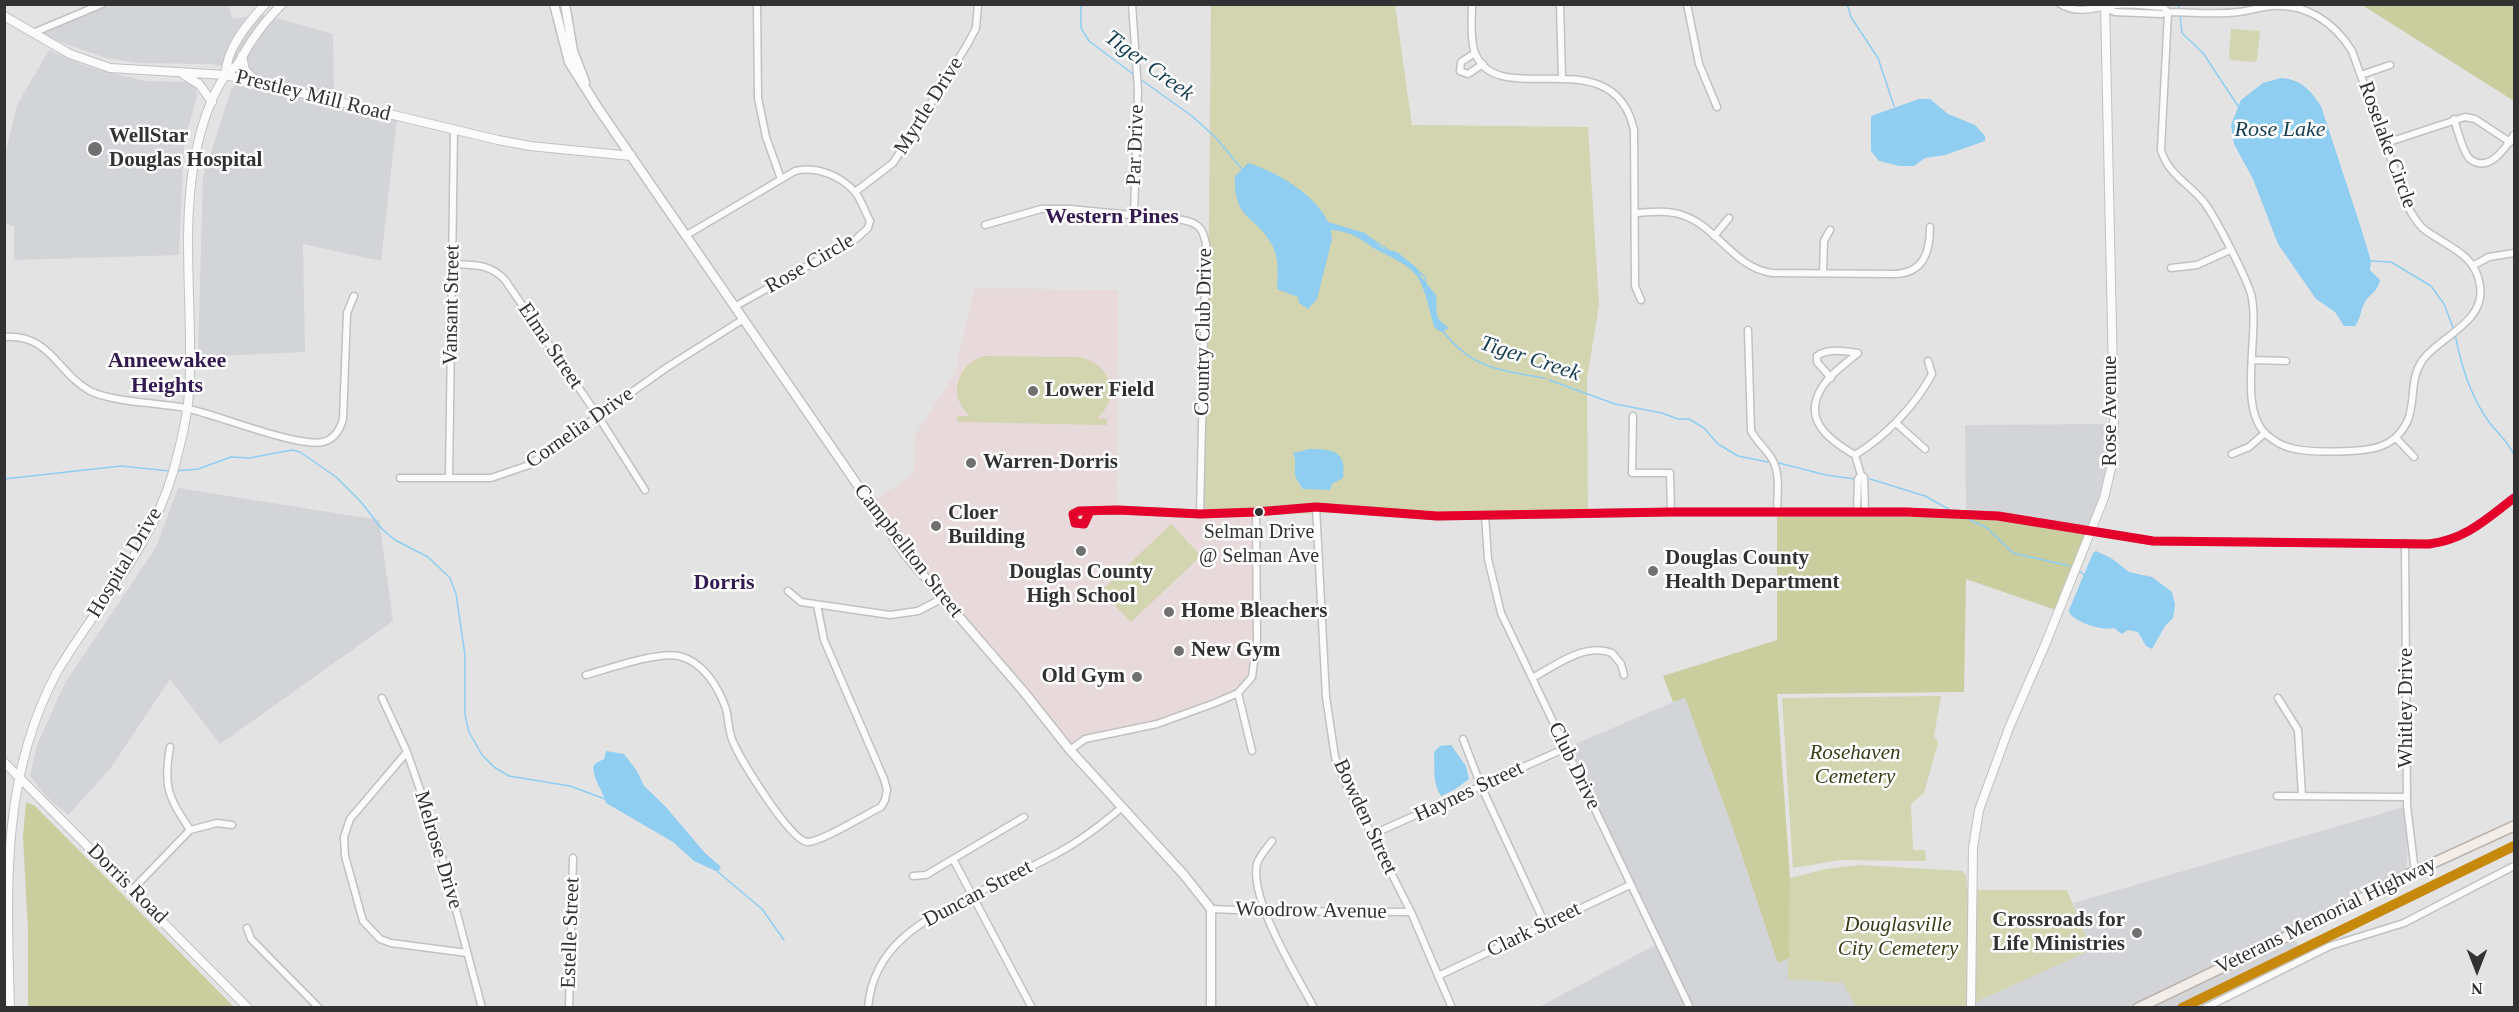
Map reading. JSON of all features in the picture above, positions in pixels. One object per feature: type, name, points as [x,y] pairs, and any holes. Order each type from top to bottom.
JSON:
[{"type":"main road","name":"Campbellton Street","points":[[554,4],[569,62],[575,74],[586,85]]},
{"type":"main road","name":"Campbellton Street","points":[[565,4],[573,51],[598,108],[905,554],[1024,692],[1070,750],[1184,875],[1211,909]]},
{"type":"main road","name":"Veterans Memorial Highway","points":[[2138,1008],[2514,826]]},
{"type":"main road","points":[[1211,909],[1211,1008]]},
{"type":"street","points":[[33,33],[102,4]]},
{"type":"street","name":"Hospital Drive","points":[[226,75],[225,62],[265,4]]},
{"type":"street","name":"Hospital Drive","points":[[10,1008],[6,830],[16,773],[38,707],[78,638],[141,545],[164,497],[175,467],[187,408],[189,212],[194,161],[212,102],[226,75],[237,65],[259,30],[282,4]]},
{"type":"street","points":[[757,4],[758,98],[766,136],[781,179]]},
{"type":"street","name":"Myrtle Drive","points":[[855,192],[893,163],[967,45],[976,28],[978,4]]},
{"type":"street","name":"Par Drive","points":[[1132,4],[1138,90],[1134,214]]},
{"type":"street","points":[[1472,4],[1471,28],[1475,52],[1483,64],[1506,77],[1582,79],[1600,84],[1616,94],[1626,109],[1634,130],[1635,286],[1641,300]]},
{"type":"street","points":[[1560,4],[1562,78]]},
{"type":"street","points":[[1687,4],[1699,64],[1717,107]]},
{"type":"street","points":[[2060,4],[2079,10],[2102,5]]},
{"type":"street","name":"Roselake Circle","points":[[2102,5],[2154,6],[2163,7],[2168,12]]},
{"type":"street","name":"Roselake Circle","points":[[2102,5],[2115,12],[2153,14],[2168,12],[2229,13],[2270,5],[2294,7],[2306,10],[2332,25],[2342,35],[2352,51],[2409,209],[2419,225],[2457,249],[2474,265]]},
{"type":"street","name":"Rose Avenue","points":[[1971,1008],[1973,848],[1979,810],[2009,728],[2092,530],[2110,480],[2114,442],[2102,5]]},
{"type":"street","points":[[2153,14],[2154,6]]},
{"type":"street","points":[[2168,12],[2161,150],[2167,167],[2202,200],[2211,212],[2252,298],[2254,410],[2265,433],[2291,448],[2304,450],[2366,450],[2382,446],[2396,438],[2411,411],[2414,382],[2421,362],[2433,349],[2457,332],[2475,308],[2481,286],[2474,265],[2496,255],[2514,253]]},
{"type":"street","name":"Prestley Mill Road","points":[[4,16],[70,54],[110,68],[226,75],[454,131],[530,146],[631,156]]},
{"type":"street","points":[[1475,52],[1461,63],[1460,71],[1468,74],[1483,64]]},
{"type":"street","points":[[242,55],[245,70],[260,83]]},
{"type":"street","points":[[2361,75],[2390,65]]},
{"type":"street","points":[[180,72],[199,84],[212,102]]},
{"type":"street","points":[[2386,143],[2454,119],[2472,117],[2510,142]]},
{"type":"street","points":[[2454,119],[2468,156],[2472,160],[2484,162],[2497,158],[2514,135]]},
{"type":"street","name":"Vansant Street","points":[[449,478],[454,264],[454,131]]},
{"type":"street","name":"Rose Circle","points":[[685,236],[795,171],[808,168],[818,169],[836,178],[855,192],[870,221],[868,228],[856,239],[734,308]]},
{"type":"street","name":"Country Club Drive","points":[[985,225],[1041,209],[1070,208],[1190,221],[1196,223],[1204,232],[1206,244],[1200,514]]},
{"type":"street","points":[[1635,213],[1679,213],[1714,236],[1746,264],[1759,271],[1772,273],[1896,274],[1910,272],[1918,268],[1926,258],[1930,227]]},
{"type":"street","points":[[1714,236],[1729,218]]},
{"type":"street","points":[[1823,273],[1824,241],[1830,230]]},
{"type":"street","points":[[2171,268],[2197,265],[2230,250]]},
{"type":"street","name":"Elma Street","points":[[454,264],[484,266],[496,270],[505,280],[598,416],[645,490]]},
{"type":"street","points":[[4,337],[16,336],[36,342],[82,385],[99,394],[187,408],[297,440],[315,442],[328,440],[335,435],[344,419],[347,312],[354,296]]},
{"type":"street","name":"Cornelia Drive","points":[[400,478],[490,478],[511,473],[529,465],[666,368],[742,320]]},
{"type":"street","points":[[1748,330],[1751,431],[1777,470],[1777,512]]},
{"type":"street","points":[[1831,378],[1817,362],[1817,356],[1823,352],[1842,350],[1858,353],[1821,389],[1816,405],[1816,417],[1826,435],[1855,455],[1861,475],[1864,477],[1865,512]]},
{"type":"street","points":[[2253,360],[2286,361]]},
{"type":"street","points":[[1855,455],[1896,423],[1924,389],[1932,374],[1928,361]]},
{"type":"street","points":[[1633,416],[1632,473],[1670,472],[1671,512]]},
{"type":"street","points":[[1896,423],[1925,449]]},
{"type":"street","points":[[2232,454],[2249,447],[2265,433]]},
{"type":"street","points":[[2396,438],[2414,457]]},
{"type":"street","points":[[1857,512],[1858,478],[1861,475]]},
{"type":"street","points":[[1090,511],[1200,514],[1316,507],[1411,515],[1865,512],[1998,516],[2153,540],[2429,544],[2450,541],[2462,536],[2514,498]]},
{"type":"street","name":"Bowden Street","points":[[1316,507],[1326,697],[1335,757],[1345,782],[1411,912],[1452,1008]]},
{"type":"street","points":[[1070,750],[1085,739],[1157,724],[1238,693],[1252,677],[1256,662],[1256,512]]},
{"type":"street","name":"Club Drive","points":[[1485,515],[1488,559],[1501,613],[1689,1008]]},
{"type":"street","name":"Whitley Drive","points":[[2405,543],[2407,797],[2409,839],[2415,872]]},
{"type":"street","points":[[788,591],[801,602],[890,615],[918,611],[943,598]]},
{"type":"street","points":[[586,675],[664,655],[679,656],[696,663],[707,674],[720,695],[726,709],[733,742],[766,797],[792,833],[801,840],[817,840],[881,807],[887,790],[824,640],[817,605]]},
{"type":"street","points":[[1532,678],[1574,655],[1592,650],[1612,653],[1621,664],[1624,675]]},
{"type":"street","points":[[1238,693],[1252,751]]},
{"type":"street","name":"Melrose Drive","points":[[382,698],[407,752],[438,842],[482,1008]]},
{"type":"street","points":[[2278,698],[2298,730],[2302,796]]},
{"type":"street","points":[[1463,740],[1481,786],[1545,924]]},
{"type":"street","points":[[170,747],[166,781],[171,801],[190,830]]},
{"type":"street","name":"Haynes Street","points":[[1371,835],[1566,748]]},
{"type":"street","points":[[407,752],[350,819],[344,837],[345,855],[363,921],[380,939],[391,943],[467,953]]},
{"type":"street","name":"Dorris Road","points":[[4,762],[133,889],[248,1008]]},
{"type":"street","points":[[2277,796],[2407,797]]},
{"type":"street","name":"Duncan Street","points":[[868,1008],[869,991],[879,968],[902,936],[941,911],[1092,833],[1121,808]]},
{"type":"street","points":[[913,876],[926,875],[1024,817]]},
{"type":"street","points":[[133,889],[190,830],[217,823],[232,825]]},
{"type":"street","points":[[1272,841],[1257,864],[1259,892],[1264,912],[1314,1008]]},
{"type":"street","name":"Estelle Street","points":[[569,1008],[573,858]]},
{"type":"street","points":[[953,859],[1032,1008]]},
{"type":"street","points":[[2205,1008],[2330,946],[2412,919],[2514,866]]},
{"type":"street","name":"Clark Street","points":[[1438,976],[1630,885]]},
{"type":"street","name":"Woodrow Avenue","points":[[1211,909],[1264,912],[1411,912]]},
{"type":"street","points":[[247,928],[251,939],[319,1008]]},
{"type":"shaded area","points":[[109,4],[228,5],[233,19],[262,14],[333,34],[334,102],[397,117],[381,261],[303,244],[305,352],[198,357],[203,177],[231,90],[246,69],[209,64],[138,63],[106,58],[38,34]]},
{"type":"shaded area","name":"WellStar Douglas Hospital","points":[[49,50],[85,66],[111,73],[146,81],[189,82],[196,88],[197,96],[184,143],[179,255],[14,260],[14,227],[5,223],[5,155],[17,105]]},
{"type":"shaded area","name":"Douglas County High School","points":[[974,288],[1118,290],[1117,514],[1197,519],[1255,516],[1257,640],[1252,677],[1238,693],[1157,724],[1085,739],[1070,750],[943,598],[870,504],[914,473],[915,435],[955,373]]},
{"type":"shaded area","points":[[2111,424],[2107,481],[2093,535],[2039,519],[1966,512],[1965,425]]},
{"type":"shaded area","points":[[178,488],[379,520],[393,621],[220,744],[170,679],[110,769],[68,815],[47,797],[30,776],[37,745],[65,683],[156,547]]},
{"type":"shaded area","points":[[1685,697],[1778,962],[1789,958],[1788,979],[1843,983],[1856,1007],[1537,1008],[1659,943],[1566,748]]},
{"type":"shaded area","points":[[2407,806],[2407,875],[2293,934],[2304,958],[2205,1007],[1973,1008],[1976,1002],[2091,950],[2073,903]]},
{"type":"green space","points":[[1211,5],[1395,5],[1412,125],[1588,127],[1599,305],[1587,379],[1588,518],[1528,518],[1407,511],[1257,515],[1205,511],[1202,456],[1209,224]]},
{"type":"green space","points":[[2362,5],[2514,5],[2514,101]]},
{"type":"green space","points":[[2231,29],[2260,31],[2255,62],[2231,60],[2229,57]]},
{"type":"green space","points":[[984,356],[1078,357],[1098,365],[1109,382],[1111,391],[1105,410],[1097,418],[1107,419],[1107,425],[957,422],[957,416],[970,416],[963,408],[957,391],[961,374],[974,360]]},
{"type":"green space","points":[[1777,512],[1959,513],[2092,530],[2059,611],[1966,579],[1964,692],[1777,694],[1790,878],[1789,958],[1778,963],[1737,840],[1685,698],[1673,702],[1663,676],[1777,640]]},
{"type":"green space","points":[[1171,524],[1201,556],[1131,622],[1101,591]]},
{"type":"green space","name":"Rosehaven Cemetery","points":[[1941,696],[1934,736],[1938,743],[1924,793],[1911,804],[1913,850],[1925,850],[1926,861],[1840,860],[1793,868],[1782,698]]},
{"type":"green space","points":[[26,802],[35,806],[234,1007],[28,1007],[28,931],[23,836]]},
{"type":"green space","name":"Douglasville City Cemetery","points":[[1860,865],[1962,871],[1966,875],[1967,890],[2067,890],[2091,950],[1965,1007],[1856,1007],[1843,983],[1788,979],[1790,878],[1826,869]]},
{"type":"water","name":"Rose Lake","points":[[2281,78],[2300,83],[2321,106],[2371,261],[2370,270],[2380,280],[2377,288],[2364,304],[2355,326],[2344,326],[2335,312],[2316,299],[2278,244],[2253,179],[2234,144],[2231,125],[2241,100],[2263,83]]},
{"type":"water","points":[[1919,99],[1930,99],[1948,114],[1975,125],[1985,136],[1985,141],[1945,155],[1925,158],[1914,166],[1899,166],[1879,161],[1871,151],[1871,116]]},
{"type":"water","points":[[1248,163],[1283,178],[1305,193],[1328,222],[1365,233],[1382,248],[1397,252],[1417,268],[1421,277],[1436,295],[1438,317],[1449,328],[1441,332],[1435,328],[1422,287],[1412,271],[1359,238],[1340,231],[1331,230],[1332,239],[1317,299],[1308,309],[1299,303],[1298,297],[1277,289],[1277,262],[1273,247],[1267,237],[1242,210],[1235,191],[1235,176]]},
{"type":"water","points":[[1310,449],[1332,451],[1337,453],[1343,462],[1343,478],[1332,484],[1330,490],[1303,489],[1296,478],[1293,453]]},
{"type":"water","points":[[2096,551],[2111,558],[2129,572],[2152,577],[2172,592],[2175,605],[2173,618],[2165,626],[2152,649],[2146,646],[2138,632],[2128,630],[2122,634],[2114,628],[2097,627],[2085,623],[2070,614],[2069,610],[2093,553]]},
{"type":"water","points":[[1451,745],[1466,766],[1469,779],[1441,796],[1435,780],[1434,752],[1440,746]]},
{"type":"water","points":[[606,751],[624,754],[637,771],[644,786],[665,806],[705,853],[721,867],[718,872],[694,861],[673,842],[606,803],[593,767],[604,759]]},
{"type":"waterway","name":"Tiger Creek","points":[[1081,4],[1081,28],[1089,41],[1133,74]]},
{"type":"waterway","points":[[1847,4],[1851,17],[1878,58],[1894,106]]},
{"type":"waterway","points":[[2178,4],[2179,10]]},
{"type":"waterway","points":[[2180,15],[2182,33],[2203,53],[2238,106]]},
{"type":"waterway","name":"Tiger Creek","points":[[1140,79],[1192,116],[1216,138],[1242,169]]},
{"type":"waterway","name":"Tiger Creek","points":[[1369,237],[1387,249]]},
{"type":"waterway","points":[[2371,261],[2391,262],[2431,286],[2444,304],[2454,330]]},
{"type":"waterway","name":"Tiger Creek","points":[[1418,271],[1425,277],[1426,284]]},
{"type":"waterway","name":"Tiger Creek","points":[[1442,330],[1464,353],[1488,366],[1545,378]]},
{"type":"waterway","points":[[2455,334],[2471,391],[2482,412],[2514,455]]},
{"type":"waterway","name":"Tiger Creek","points":[[1549,380],[1615,404],[1662,413],[1678,419],[1689,419],[1704,428],[1718,444],[1738,456],[1768,462]]},
{"type":"waterway","points":[[175,471],[198,469],[231,457],[249,458],[292,450],[300,452],[336,477],[361,502],[382,529],[395,540],[428,557],[450,578],[456,594],[465,655],[465,715],[469,732],[482,755],[494,767],[509,776],[570,786],[605,799]]},
{"type":"waterway","points":[[1779,463],[1826,475],[1855,479]]},
{"type":"waterway","points":[[4,479],[121,466],[170,471]]},
{"type":"waterway","points":[[1870,479],[1925,496],[1954,512]]},
{"type":"waterway","points":[[1968,519],[1987,528],[2013,553],[2070,566]]},
{"type":"waterway","points":[[2077,569],[2084,575]]},
{"type":"waterway","points":[[718,872],[762,909],[784,940]]},
{"type":"transit line","points":[[1090,511],[1084,524],[1075,523],[1073,514],[1079,511],[1118,510],[1200,514],[1316,507],[1437,516],[1671,512],[1906,512],[1998,516],[2153,541],[2429,544],[2465,533],[2514,498]]},
{"type":"transit line","points":[[2182,1008],[2514,846]]},
{"type":"place","name":"WellStar Douglas Hospital","points":[[95,149]]},
{"type":"place","name":"Lower Field","points":[[1033,391]]},
{"type":"place","name":"Warren-Dorris","points":[[971,463]]},
{"type":"place","name":"Selman Drive @ Selman Ave","points":[[1259,512]]},
{"type":"place","name":"Cloer Building","points":[[936,526]]},
{"type":"place","name":"Douglas County High School","points":[[1081,551]]},
{"type":"place","name":"Douglas County Health Department","points":[[1653,571]]},
{"type":"place","name":"Home Bleachers","points":[[1169,612]]},
{"type":"place","name":"New Gym","points":[[1179,651]]},
{"type":"place","name":"Old Gym","points":[[1137,677]]},
{"type":"place","name":"Crossroads for Life Ministries","points":[[2137,933]]},
{"type":"district","name":"Western Pines","points":[[1112,217]]},
{"type":"district","name":"Anneewakee Heights","points":[[167,374]]},
{"type":"district","name":"Dorris","points":[[724,583]]}]
